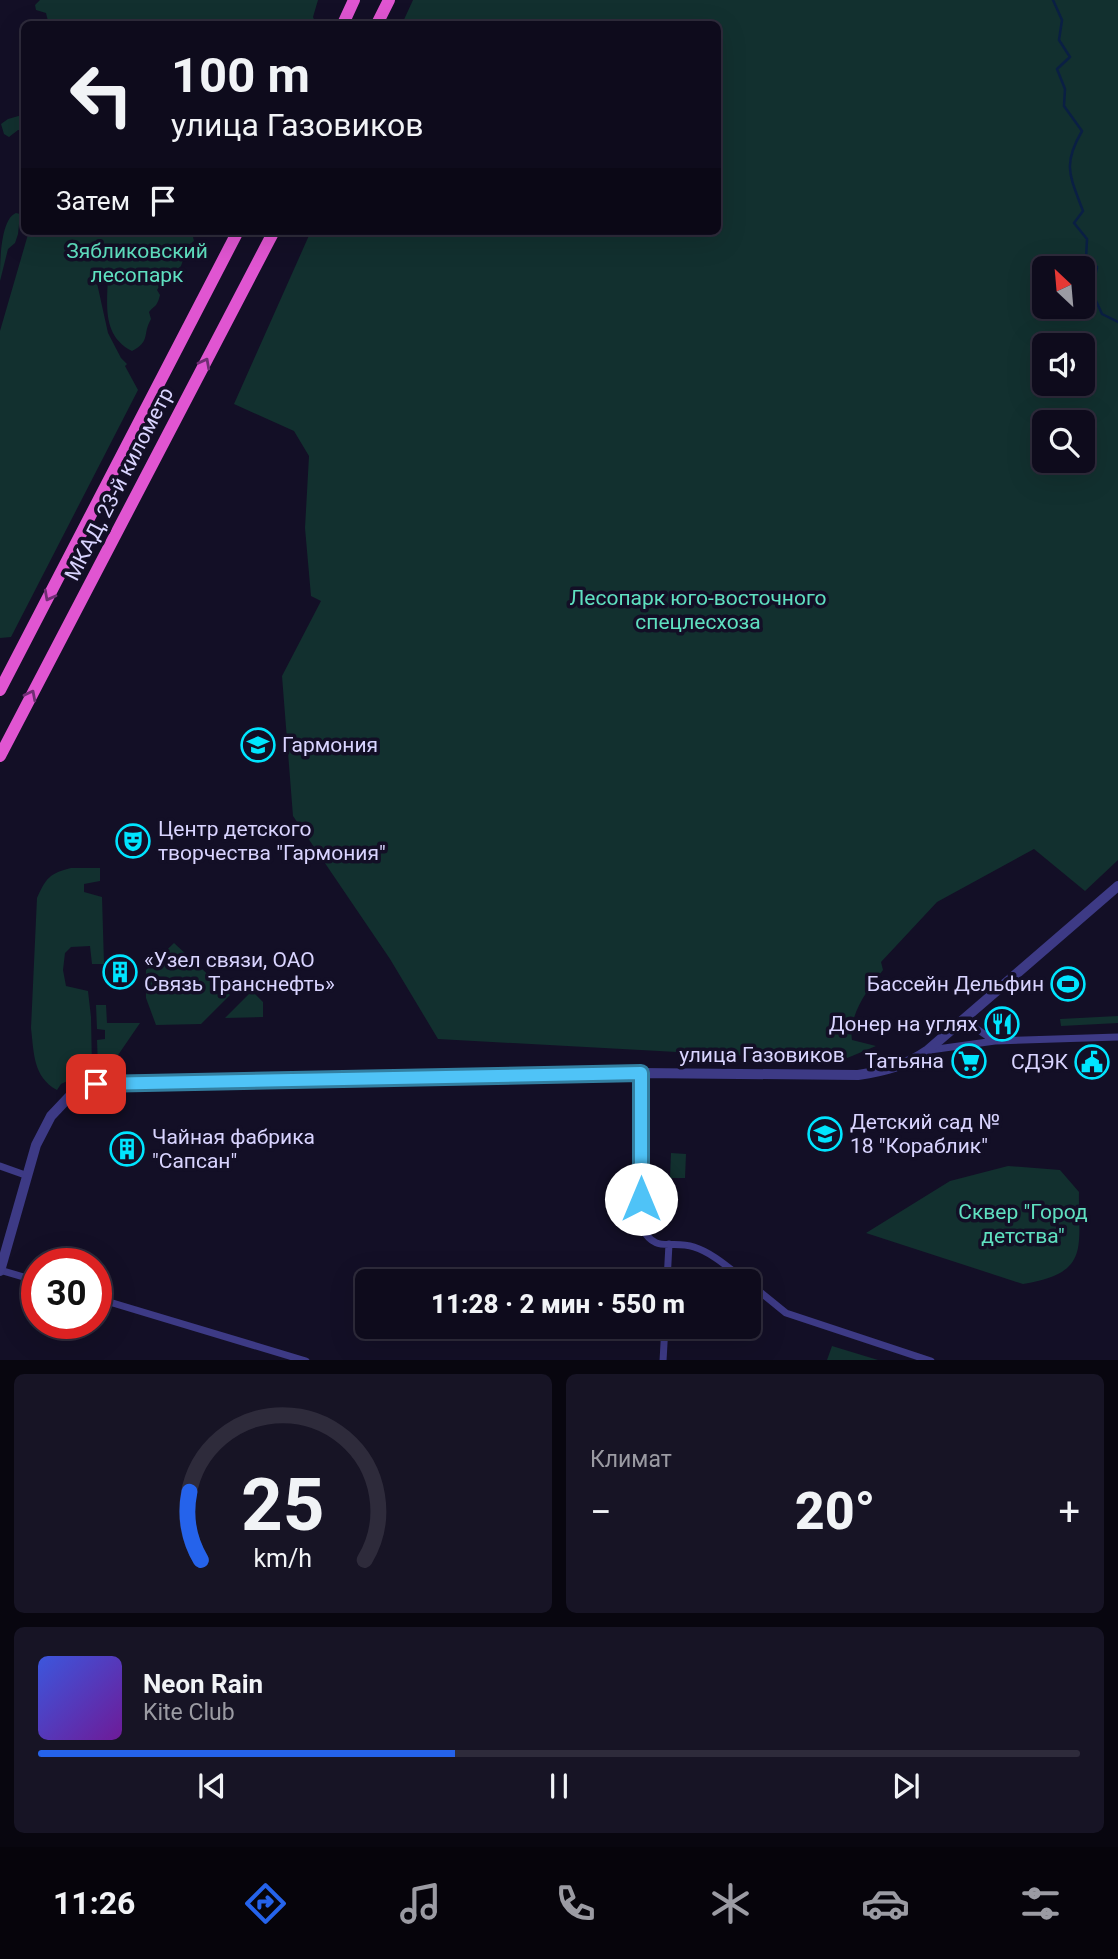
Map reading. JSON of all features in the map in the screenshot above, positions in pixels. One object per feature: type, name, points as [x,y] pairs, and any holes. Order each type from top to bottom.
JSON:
[{"type":"highway","points":[[344,21],[354,0]]},
{"type":"highway","points":[[378,21],[389,0]]},
{"type":"highway","name":"МКАД, 23-й километр","points":[[0,690],[236,235]]},
{"type":"highway","name":"МКАД, 23-й километр","points":[[0,755],[272,235]]},
{"type":"street","name":"улица Газовиков","points":[[0,1271],[36,1145],[51,1116],[69,1097],[96,1084],[641,1073],[858,1075],[888,1070],[912,1062],[928,1050],[1118,886]]},
{"type":"street","points":[[963,1019],[995,1041]]},
{"type":"street","points":[[928,1050],[995,1041],[1118,1037]]},
{"type":"street","points":[[641,1073],[641,1227],[647,1238],[655,1244],[693,1246],[709,1253],[730,1269]]},
{"type":"street","points":[[0,1166],[28,1176]]},
{"type":"street","points":[[668,1269],[669,1244]]},
{"type":"street","points":[[0,1271],[21,1277]]},
{"type":"street","points":[[761,1293],[786,1312],[932,1360]]},
{"type":"street","points":[[112,1303],[306,1360]]},
{"type":"street","points":[[663,1360],[664,1339]]},
{"type":"green space","points":[[40,0],[318,0],[313,17],[315,21],[48,21],[46,13],[36,10],[35,5]]},
{"type":"green space","name":"Лесопарк юго-восточного спецлесхоза","points":[[413,0],[1118,0],[1118,860],[1085,891],[1034,849],[937,902],[881,962],[883,970],[856,1012],[852,1040],[876,1046],[840,1061],[438,1039],[390,959],[293,816],[282,676],[321,601],[311,596],[305,528],[309,456],[294,431],[234,404],[309,235],[721,235],[721,21],[403,21]]},
{"type":"green space","points":[[21,115],[21,130],[9,137],[4,134],[1,124]]},
{"type":"green space","points":[[16,213],[20,214],[18,234],[15,243],[8,249],[0,281],[4,233],[11,217]]},
{"type":"green space","name":"Зябликовский лесопарк","points":[[28,235],[192,235],[194,241],[187,246],[192,256],[183,260],[181,266],[157,290],[160,295],[157,304],[149,312],[151,319],[144,341],[132,351],[115,337],[108,319],[108,276],[103,273],[95,274],[108,333],[127,364],[125,366],[138,390],[11,637],[0,638],[0,331]]},
{"type":"green space","points":[[71,868],[100,868],[100,881],[84,884],[84,892],[102,897],[104,964],[92,964],[90,946],[71,947],[65,953],[63,970],[66,986],[88,991],[92,1069],[61,1084],[57,1090],[43,1078],[36,1064],[31,1028],[37,898],[50,877]]},
{"type":"green space","points":[[174,943],[230,995],[201,1024],[156,1025],[146,998],[146,970]]},
{"type":"green space","points":[[252,991],[263,1002],[263,1017],[225,1018]]},
{"type":"green space","points":[[96,1005],[106,1005],[107,1023],[140,1023],[116,1058],[98,1068],[97,1040],[105,1039],[105,1030],[97,1029]]},
{"type":"green space","points":[[1118,1016],[1118,1023],[1061,1026],[1060,1019]]},
{"type":"green space","points":[[671,1153],[686,1154],[685,1178],[670,1178]]},
{"type":"green space","name":"Сквер \"Город детства\"","points":[[1008,1166],[1060,1170],[1079,1192],[1079,1243],[1070,1265],[1060,1273],[1023,1284],[866,1233],[950,1181]]},
{"type":"green space","points":[[832,1346],[878,1360],[827,1360]]},
{"type":"waterway","points":[[1053,0],[1062,20],[1059,40],[1070,57],[1057,69],[1065,89],[1064,106],[1082,131],[1070,162],[1072,179],[1083,211],[1074,223],[1087,239],[1086,259],[1097,267],[1092,292],[1102,314],[1118,322]]},
{"type":"place","name":"Гармония","points":[[258,745]]},
{"type":"place","name":"Центр детского творчества \"Гармония\"","points":[[133,841]]},
{"type":"place","name":"«Узел связи, ОАО Связь Транснефть»","points":[[120,972]]},
{"type":"place","name":"Бассейн Дельфин","points":[[1068,984]]},
{"type":"place","name":"Донер на углях","points":[[1002,1024]]},
{"type":"place","name":"Татьяна","points":[[969,1061]]},
{"type":"place","name":"СДЭК","points":[[1092,1062]]},
{"type":"place","name":"Детский сад № 18 \"Кораблик\"","points":[[825,1134]]},
{"type":"place","name":"Чайная фабрика \"Сапсан\"","points":[[127,1149]]},
{"type":"route","points":[[96,1084],[641,1073],[641,1199]]}]
